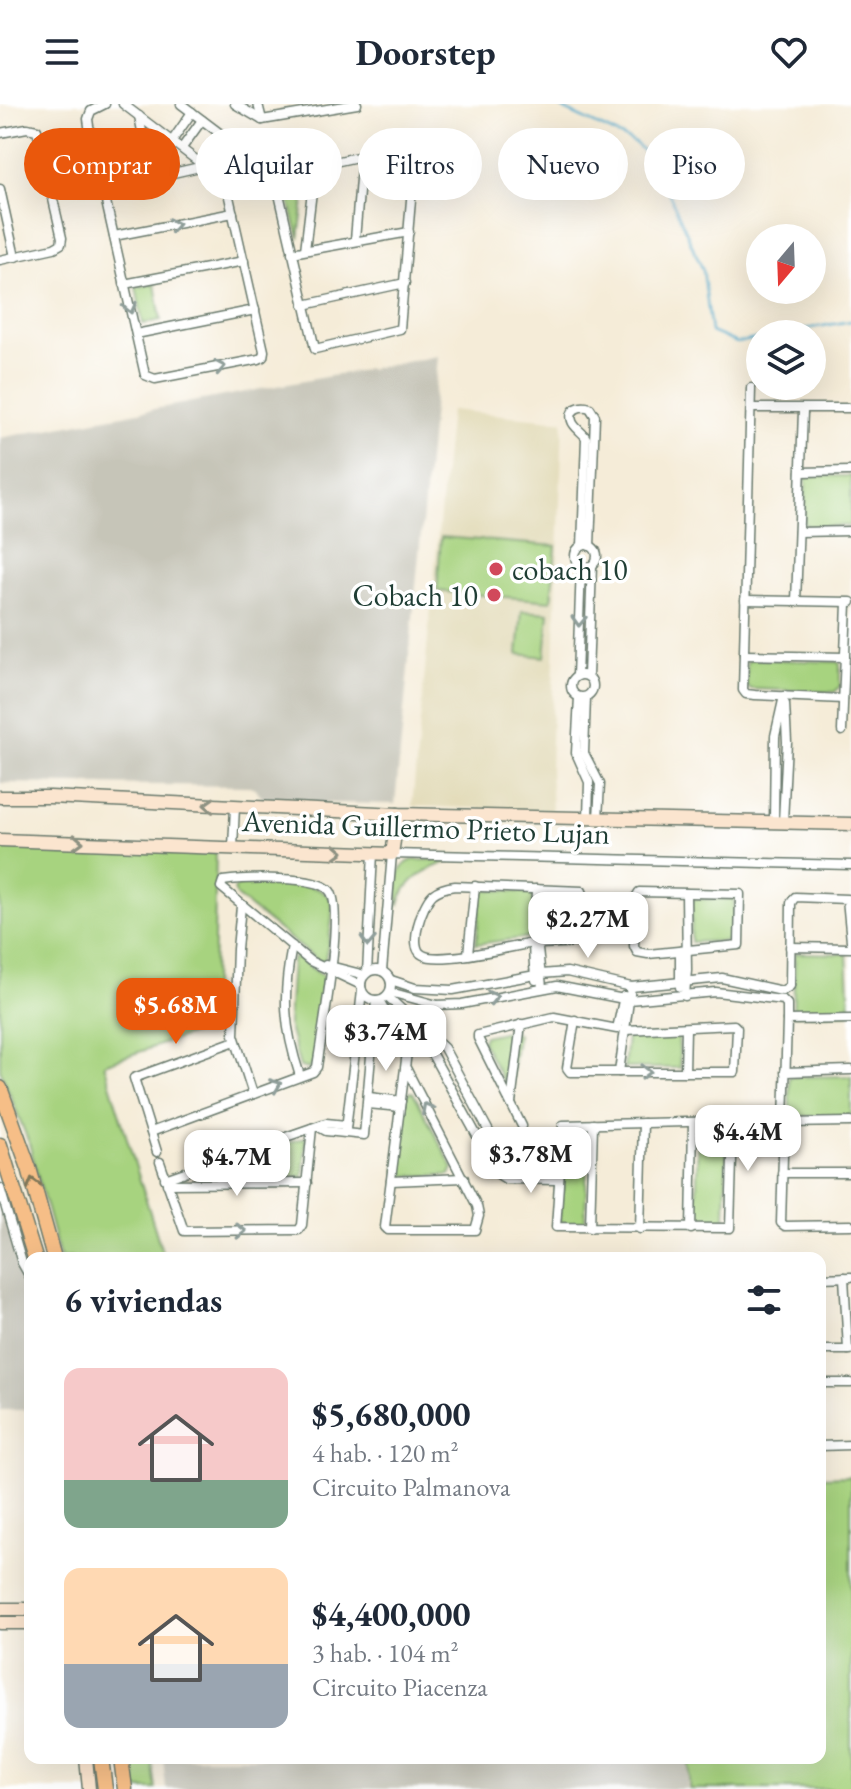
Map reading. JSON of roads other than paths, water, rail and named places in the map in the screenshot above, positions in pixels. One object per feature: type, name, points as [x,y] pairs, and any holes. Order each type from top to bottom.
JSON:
[{"type":"main road","points":[[0,1088],[29,1168],[52,1252]]},
{"type":"main road","points":[[0,1145],[33,1252]]},
{"type":"main road","points":[[102,1764],[105,1789]]},
{"type":"main road","points":[[122,1764],[125,1789]]},
{"type":"street","points":[[90,128],[88,119],[91,111],[105,104]]},
{"type":"street","points":[[123,104],[155,128]]},
{"type":"street","points":[[181,104],[213,128]]},
{"type":"street","points":[[235,104],[262,120],[310,108],[357,104]]},
{"type":"street","points":[[258,104],[262,120]]},
{"type":"street","points":[[180,129],[192,112]]},
{"type":"street","points":[[139,116],[141,128]]},
{"type":"street","points":[[196,159],[182,148],[202,120]]},
{"type":"street","points":[[0,133],[27,128],[37,130],[62,234],[58,246],[0,260]]},
{"type":"street","points":[[0,189],[15,257]]},
{"type":"street","points":[[106,200],[145,375],[149,378],[263,357],[229,200]]},
{"type":"street","points":[[281,200],[314,347],[319,349],[400,329],[411,200]]},
{"type":"street","points":[[305,250],[311,200]]},
{"type":"street","points":[[355,240],[358,200]]},
{"type":"street","points":[[114,236],[233,213]]},
{"type":"street","points":[[292,253],[409,232]]},
{"type":"street","points":[[124,284],[244,261]]},
{"type":"street","points":[[304,305],[405,283]]},
{"type":"street","points":[[136,334],[255,310]]},
{"type":"street","points":[[751,400],[743,690],[746,694],[843,699]]},
{"type":"street","points":[[586,546],[586,438],[572,421],[577,407],[582,406],[590,408],[595,416],[586,546],[576,554],[576,561],[581,566],[592,566]]},
{"type":"street","points":[[751,408],[851,408]]},
{"type":"street","points":[[796,602],[803,411]]},
{"type":"street","points":[[801,472],[851,471]]},
{"type":"street","points":[[799,532],[851,531]]},
{"type":"street","points":[[582,697],[592,692],[594,685],[588,676],[592,566],[597,557],[596,550],[586,546]]},
{"type":"street","points":[[581,566],[577,676],[571,685],[573,692],[582,697]]},
{"type":"street","points":[[745,600],[849,602],[842,731]]},
{"type":"street","points":[[744,655],[845,657]]},
{"type":"street","points":[[577,676],[588,676]]},
{"type":"street","points":[[779,822],[774,781],[775,736],[784,696]]},
{"type":"street","points":[[779,822],[787,754],[784,696]]},
{"type":"street","points":[[582,697],[576,753],[589,782],[593,818]]},
{"type":"street","points":[[775,754],[787,754]]},
{"type":"street","points":[[774,781],[785,781]]},
{"type":"street","name":"Avenida Guillermo Prieto Lujan","points":[[4,795],[398,814],[851,824]]},
{"type":"street","points":[[233,847],[235,807]]},
{"type":"street","points":[[398,814],[382,971],[391,980],[415,988],[453,990],[538,974],[567,972],[628,986],[722,978],[782,991],[788,986],[791,903],[795,897],[847,899],[851,941]]},
{"type":"street","name":"Avenida Guillermo Prieto Lujan","points":[[0,840],[392,854],[851,865]]},
{"type":"street","points":[[346,1129],[361,988],[366,974],[373,853]]},
{"type":"street","points":[[151,1132],[313,1072],[317,1067],[328,968],[336,913],[329,890],[315,882],[225,880],[221,883],[222,889],[241,906],[265,921],[310,961],[328,968],[361,988],[367,998],[383,997],[437,1005],[471,1002],[540,987],[569,986],[626,1000],[726,992],[764,1000],[783,1000],[787,1005],[787,1020],[782,1225],[851,1225]]},
{"type":"street","points":[[468,954],[475,886]]},
{"type":"street","points":[[449,887],[536,889],[580,890],[585,895],[583,941],[538,943],[429,957],[418,952],[416,944],[422,911],[431,896],[449,887]]},
{"type":"street","points":[[536,889],[540,987]]},
{"type":"street","points":[[641,892],[686,893],[738,893],[741,896],[739,945],[641,954],[635,949],[636,897],[641,892]]},
{"type":"street","points":[[682,996],[686,893]]},
{"type":"street","points":[[241,906],[235,1041],[253,1094]]},
{"type":"street","points":[[292,946],[286,981],[286,1024],[300,1076]]},
{"type":"street","points":[[790,947],[851,948]]},
{"type":"street","points":[[328,968],[366,974],[382,971]]},
{"type":"street","points":[[166,1181],[327,1122],[363,1136],[372,1049],[383,997],[391,980]]},
{"type":"street","points":[[619,1072],[628,986]]},
{"type":"street","points":[[764,1000],[769,988]]},
{"type":"street","points":[[383,997],[398,1020],[433,1056],[495,1170],[506,1179],[558,1177]]},
{"type":"street","points":[[383,997],[427,1030],[448,1055],[507,1165],[512,1170],[558,1177]]},
{"type":"street","points":[[427,1030],[428,1018],[437,1005]]},
{"type":"street","points":[[522,1126],[477,1036],[480,1033],[548,1018],[575,1020],[621,1030],[732,1024],[737,1028],[734,1073],[572,1073],[567,1070],[575,1020]]},
{"type":"street","points":[[787,1020],[851,1019]]},
{"type":"street","points":[[372,1049],[381,1032],[398,1020]]},
{"type":"street","points":[[511,1103],[521,1024]]},
{"type":"street","points":[[685,1072],[686,1028]]},
{"type":"street","points":[[157,1152],[134,1078],[235,1041]]},
{"type":"street","points":[[406,1068],[479,1211],[479,1226],[475,1230],[386,1229],[407,1052]]},
{"type":"street","points":[[785,1072],[851,1070]]},
{"type":"street","points":[[368,1100],[400,1104]]},
{"type":"street","points":[[691,1229],[693,1122]]},
{"type":"street","points":[[693,1122],[732,1123],[732,1225],[728,1229],[556,1227],[562,1126],[567,1123],[693,1122]]},
{"type":"street","points":[[784,1123],[851,1122]]},
{"type":"street","points":[[640,1229],[643,1123]]},
{"type":"street","points":[[590,1228],[593,1124]]},
{"type":"street","points":[[160,1162],[184,1231],[301,1229],[316,1128]]},
{"type":"street","points":[[782,1173],[851,1173]]},
{"type":"street","points":[[391,1181],[464,1178]]},
{"type":"street","points":[[166,1181],[307,1183]]},
{"type":"street","points":[[0,1188],[24,1266]]},
{"type":"street","points":[[826,1278],[847,1277],[849,1350],[826,1350]]},
{"type":"street","points":[[826,1383],[851,1383]]},
{"type":"street","points":[[826,1446],[851,1445]]},
{"type":"street","points":[[0,1609],[24,1609]]},
{"type":"street","points":[[0,1623],[24,1623]]},
{"type":"street","points":[[87,1764],[89,1789]]},
{"type":"waterway","points":[[557,104],[635,143],[655,162],[703,270],[711,332],[737,343],[746,341]]},
{"type":"waterway","points":[[826,325],[851,321]]},
{"type":"place","name":"cobach 10","points":[[496,569]]},
{"type":"place","name":"Cobach 10","points":[[494,595]]}]
